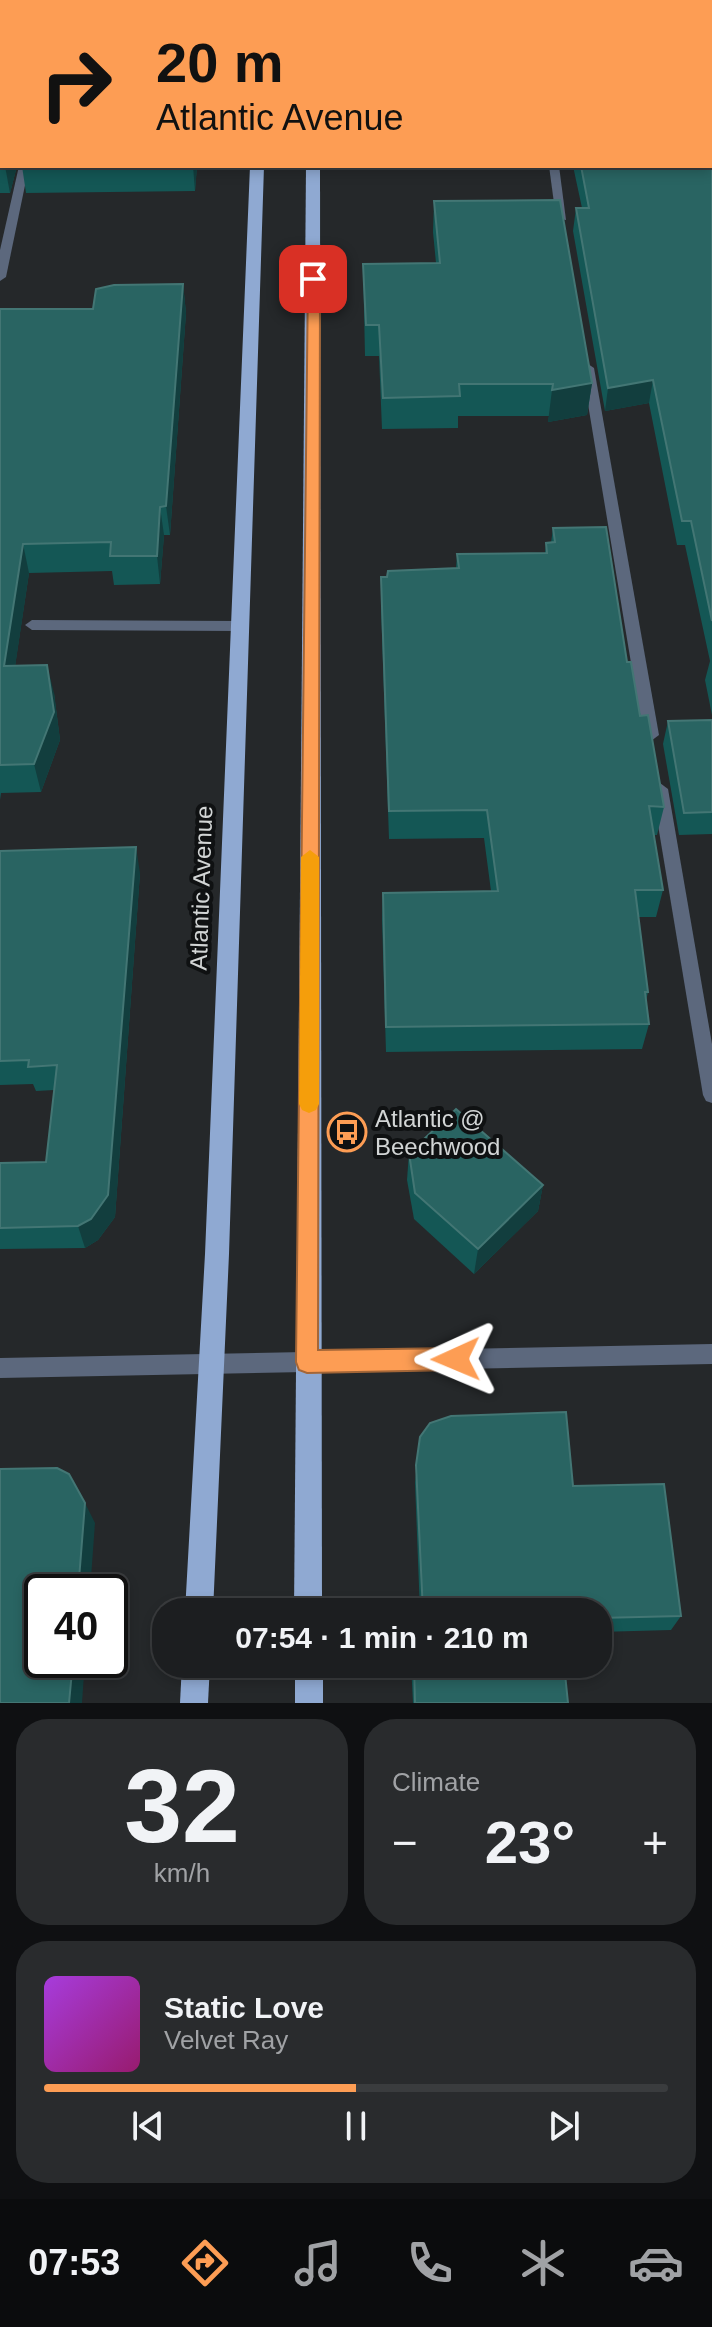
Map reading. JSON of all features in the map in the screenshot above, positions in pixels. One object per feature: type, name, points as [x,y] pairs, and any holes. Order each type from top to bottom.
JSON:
[{"type":"main road","name":"Atlantic Avenue","points":[[200,1598],[212,1363],[257,168]]},
{"type":"main road","points":[[308,1598],[313,168]]},
{"type":"main road","points":[[194,1703],[195,1678]]},
{"type":"main road","points":[[309,1678],[309,1703]]},
{"type":"street","points":[[0,277],[24,168]]},
{"type":"street","points":[[554,168],[564,229]]},
{"type":"street","points":[[586,355],[653,749]]},
{"type":"street","points":[[32,625],[239,626]]},
{"type":"street","points":[[658,780],[712,1095]]},
{"type":"street","points":[[0,1368],[712,1354]]},
{"type":"building","points":[[581,168],[712,168],[712,621],[691,521],[682,521],[653,380],[608,388],[576,208],[589,208]]},
{"type":"building","points":[[560,200],[592,383],[552,390],[553,384],[459,384],[460,396],[383,398],[379,325],[366,325],[363,264],[440,263],[434,201]]},
{"type":"building","points":[[183,284],[166,506],[160,507],[157,556],[110,556],[111,542],[23,544],[4,666],[47,665],[54,712],[34,764],[0,765],[0,309],[93,309],[96,289],[114,285]]},
{"type":"building","points":[[606,527],[627,662],[631,662],[640,716],[648,715],[664,807],[649,806],[663,890],[635,890],[649,1024],[386,1027],[383,893],[498,891],[487,810],[389,811],[381,577],[387,577],[388,571],[459,568],[457,554],[547,553],[546,543],[555,542],[553,528]]},
{"type":"building","points":[[712,720],[712,812],[684,813],[668,721]]},
{"type":"building","points":[[136,847],[108,1195],[91,1219],[78,1226],[0,1228],[0,1163],[46,1162],[57,1065],[28,1067],[29,1060],[0,1061],[0,851]]},
{"type":"building","points":[[456,1109],[543,1185],[478,1249],[415,1193],[409,1153]]},
{"type":"building","points":[[566,1412],[573,1486],[664,1484],[681,1616],[612,1618],[612,1598],[422,1598],[416,1465],[420,1437],[430,1423],[451,1416]]},
{"type":"building","points":[[57,1468],[69,1474],[85,1503],[79,1574],[24,1574],[24,1678],[71,1678],[69,1703],[0,1703],[0,1469]]},
{"type":"building","points":[[414,1678],[565,1678],[568,1703],[415,1703]]},
{"type":"slow traffic","points":[[309,1104],[310,857]]},
{"type":"place","name":"Atlantic @ Beechwood","points":[[347,1132]]},
{"type":"route","points":[[313,279],[307,1362],[456,1359]]}]
